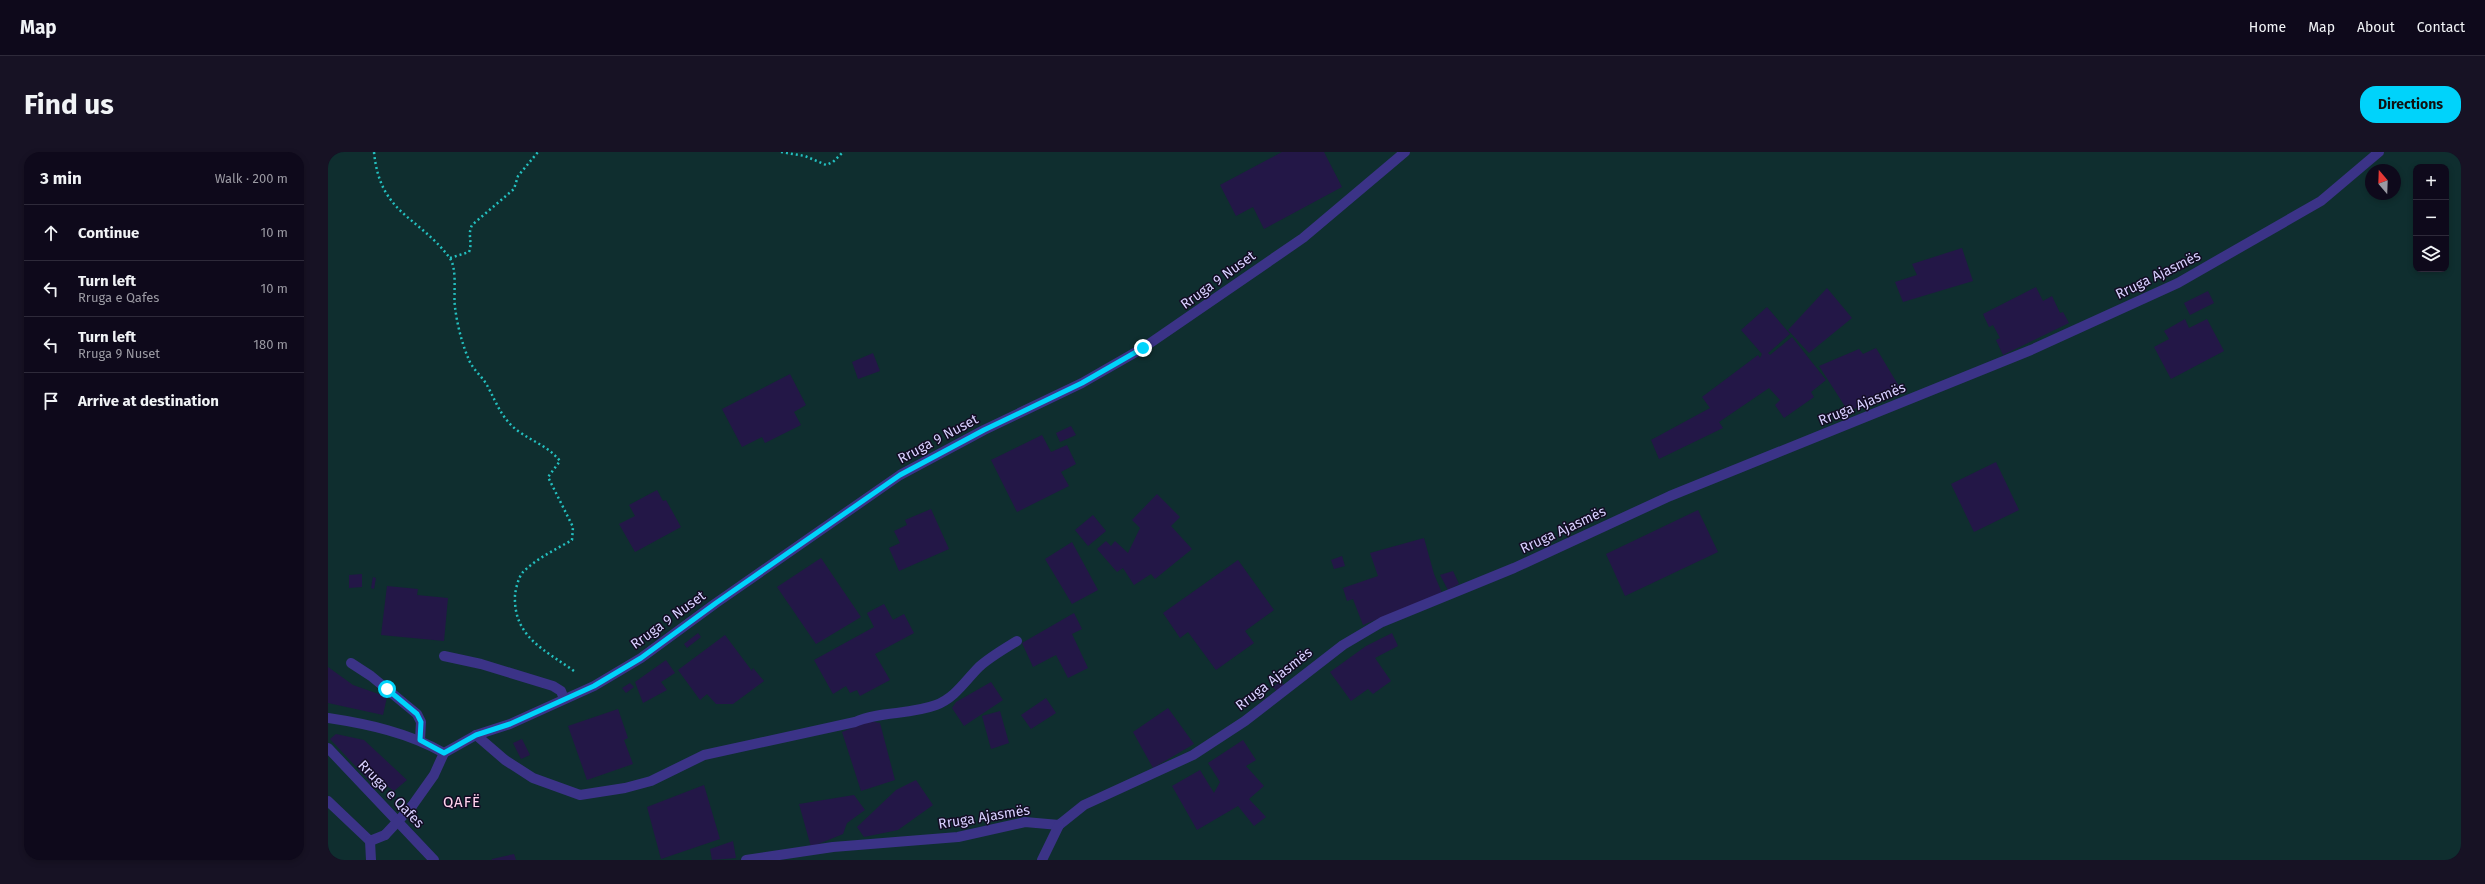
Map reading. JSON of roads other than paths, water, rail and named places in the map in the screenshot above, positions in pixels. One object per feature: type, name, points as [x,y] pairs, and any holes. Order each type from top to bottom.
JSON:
[{"type":"street","name":"Rruga 9 Nuset","points":[[444,753],[476,735],[510,724],[594,686],[641,658],[716,603],[900,475],[984,430],[1082,383],[1143,348],[1186,320],[1303,238],[1405,152]]},
{"type":"street","name":"Rruga Ajasmës","points":[[746,860],[833,846],[958,837],[1025,822],[1059,825],[1084,805],[1193,754],[1244,720],[1342,645],[1382,622],[1514,568],[1670,496],[2031,350],[2178,283],[2281,226],[2321,201],[2379,152]]},
{"type":"street","points":[[476,735],[505,760],[533,778],[580,795],[602,793],[651,781],[704,755],[855,722],[867,716],[920,710],[936,705],[952,697],[980,667],[1017,641]]},
{"type":"street","points":[[444,656],[481,664],[553,686],[561,691],[564,699]]},
{"type":"street","points":[[351,663],[371,676],[417,714],[421,722],[420,740]]},
{"type":"street","points":[[328,718],[357,723],[420,740],[444,753],[434,775],[412,806],[385,835],[370,841]]},
{"type":"street","name":"Rruga e Qafes","points":[[328,748],[434,860]]},
{"type":"street","points":[[328,801],[361,835],[370,841]]},
{"type":"street","points":[[1042,860],[1059,825]]},
{"type":"street","points":[[370,841],[371,860]]},
{"type":"district","name":"QAFË","points":[[462,802]]}]
